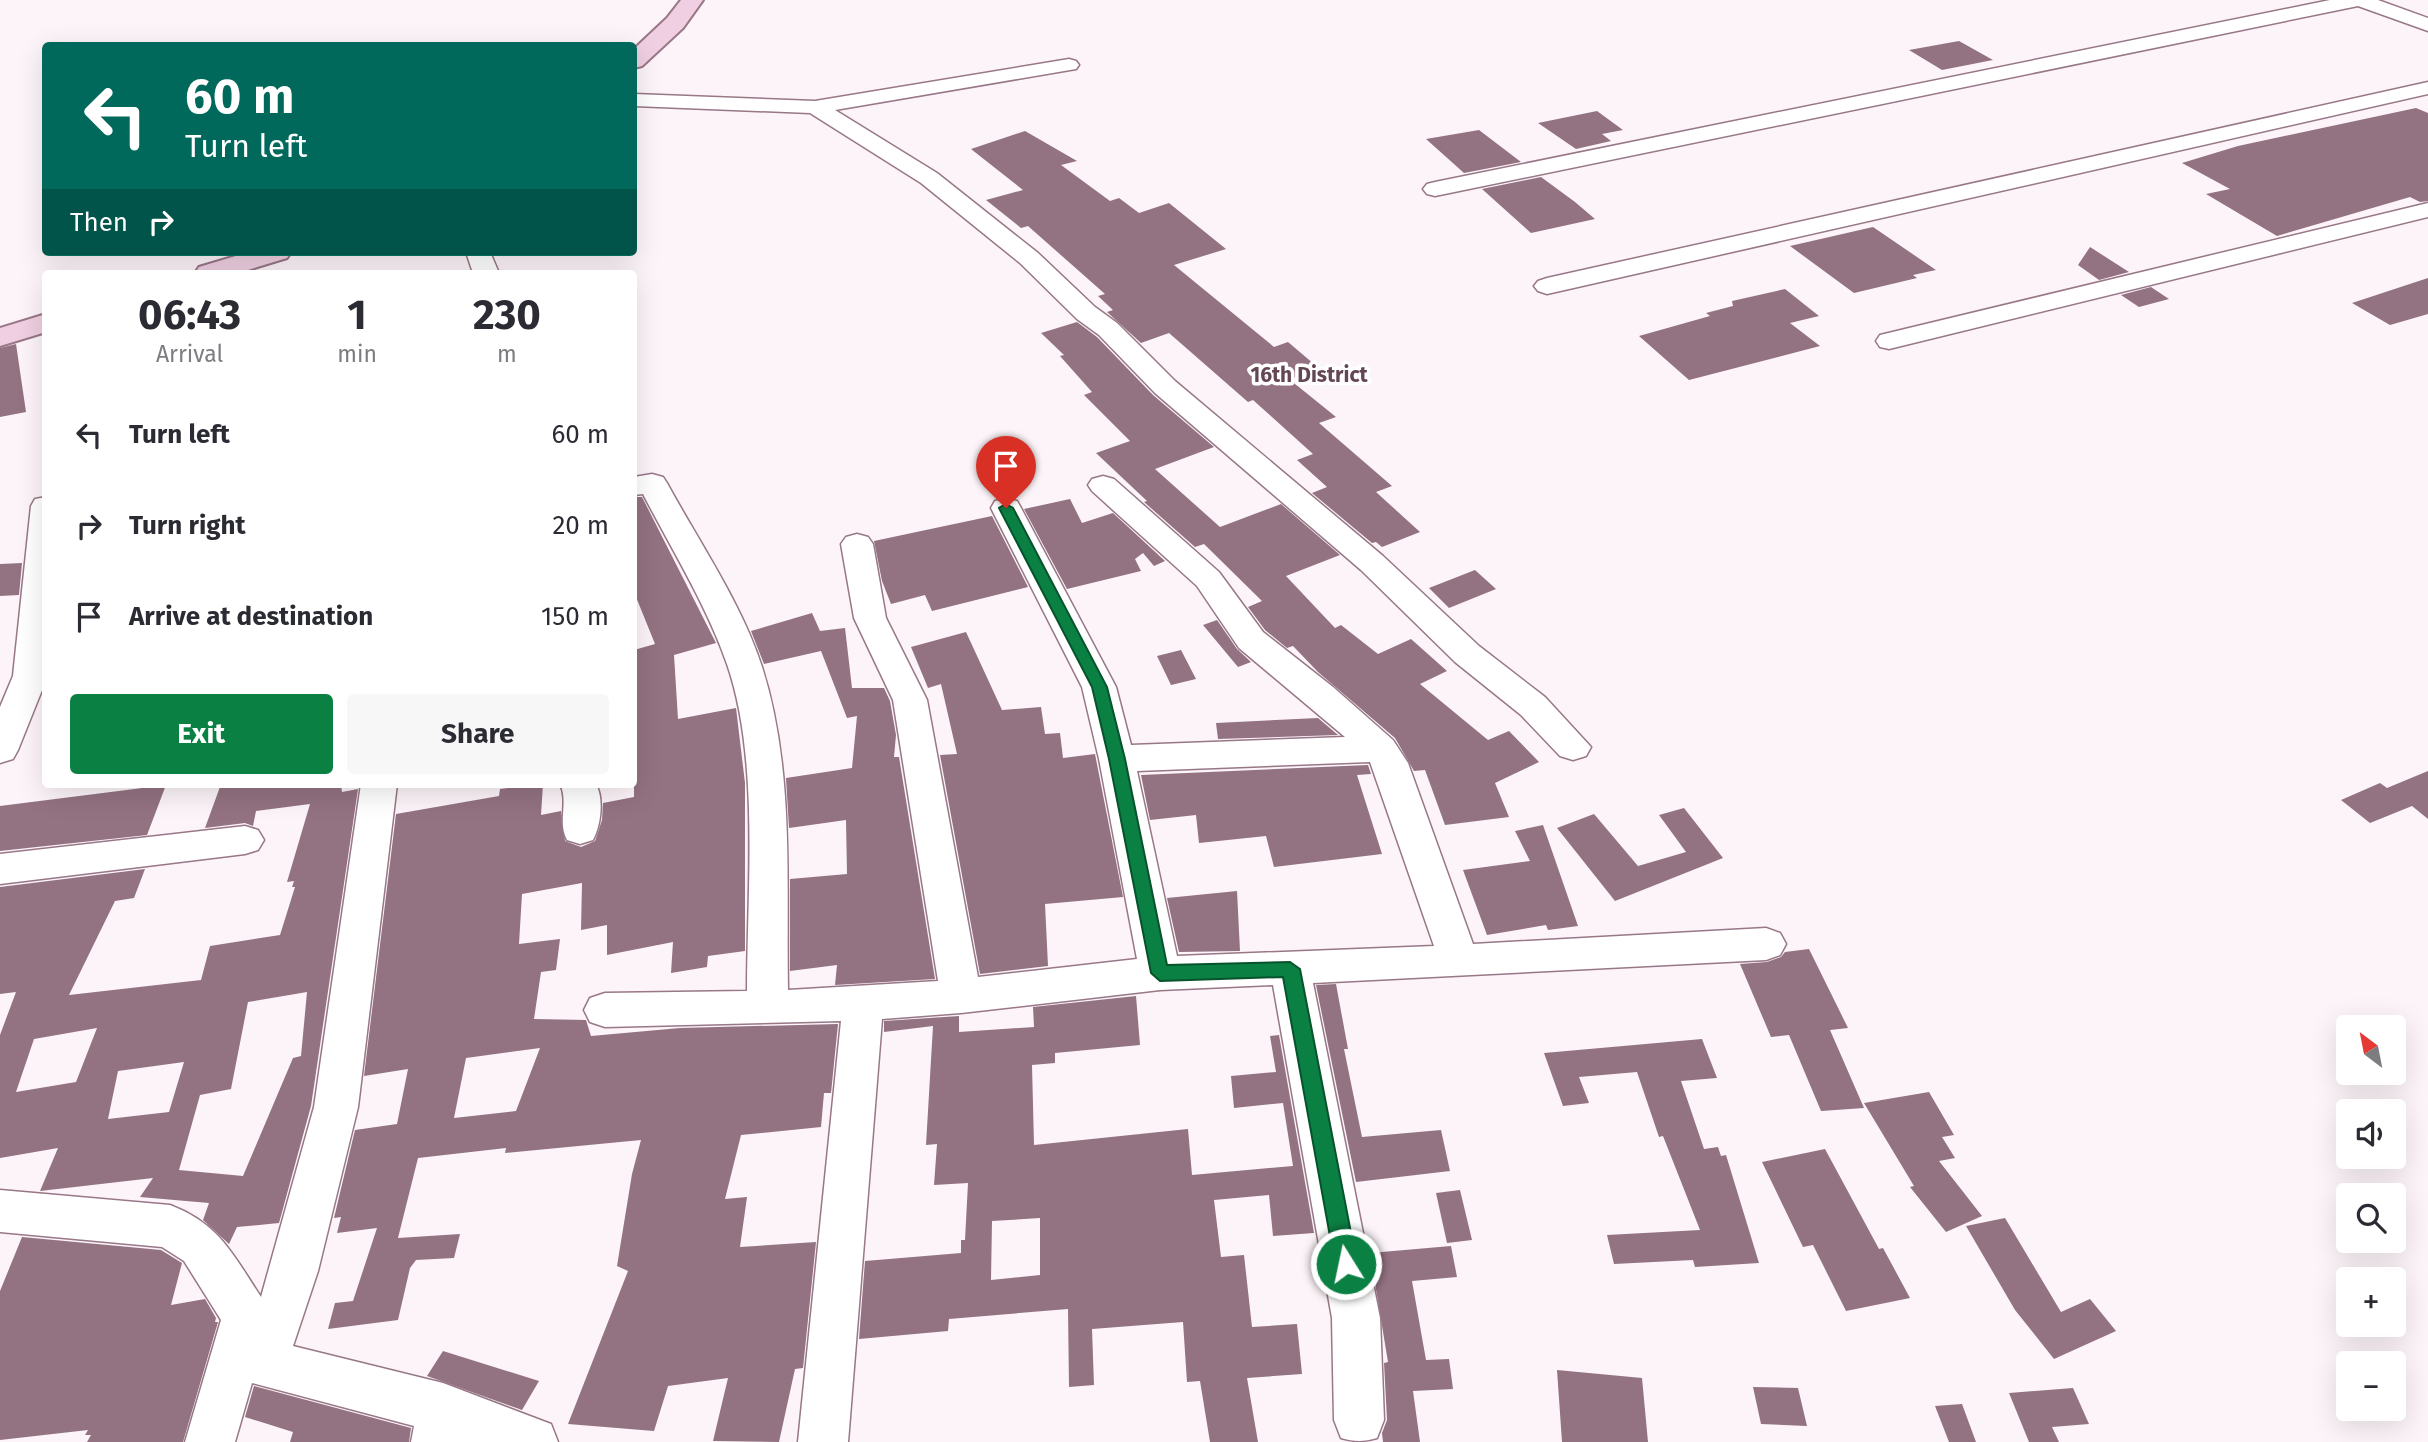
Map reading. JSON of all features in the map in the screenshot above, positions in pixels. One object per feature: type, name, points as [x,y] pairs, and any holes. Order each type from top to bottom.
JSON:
[{"type":"street","points":[[637,58],[675,23],[692,0]]},
{"type":"street","points":[[1435,189],[2359,0],[2423,21]]},
{"type":"street","points":[[637,100],[815,107],[1069,65]]},
{"type":"street","points":[[1547,286],[2428,88]]},
{"type":"street","points":[[815,107],[929,178],[1029,258],[1086,313],[1108,329],[1165,387],[1311,514],[1372,563],[1467,654],[1533,706],[1573,747]]},
{"type":"street","points":[[1889,341],[2428,210]]},
{"type":"street","points":[[228,270],[266,256]]},
{"type":"street","points":[[0,337],[42,324]]},
{"type":"street","points":[[637,485],[652,482],[692,559],[720,604],[745,667],[765,755],[768,1008]]},
{"type":"street","points":[[1103,485],[1208,579],[1251,640],[1321,695],[1380,749],[1390,763],[1459,961]]},
{"type":"street","points":[[1006,508],[1099,687],[1117,759],[1160,973]]},
{"type":"street","points":[[0,750],[42,528]]},
{"type":"street","points":[[857,544],[870,618],[910,699],[961,996]]},
{"type":"street","points":[[1117,759],[1380,749]]},
{"type":"street","points":[[263,1363],[294,1271],[336,1107],[378,788]]},
{"type":"street","points":[[580,788],[580,830]]},
{"type":"street","points":[[0,869],[245,839]]},
{"type":"street","points":[[605,1010],[768,1008],[863,1003],[961,996],[1160,973],[1459,961],[1766,944]]},
{"type":"street","points":[[1290,969],[1356,1318],[1359,1420]]},
{"type":"street","points":[[823,1442],[863,1003]]},
{"type":"street","points":[[0,1211],[170,1226],[200,1246],[246,1316],[263,1363]]},
{"type":"street","points":[[210,1442],[246,1316]]},
{"type":"street","points":[[263,1363],[440,1425],[533,1442]]},
{"type":"building","points":[[1959,41],[1993,60],[1942,70],[1909,50]]},
{"type":"building","points":[[2416,108],[2428,113],[2428,201],[2420,202],[2410,197],[2277,236],[2206,194],[2230,189],[2182,163],[2238,146]]},
{"type":"building","points":[[1597,111],[1623,130],[1602,134],[1611,141],[1576,149],[1538,123]]},
{"type":"building","points":[[1479,130],[1521,162],[1464,173],[1426,139]]},
{"type":"building","points":[[1025,131],[1077,161],[1061,165],[1110,201],[1119,198],[1139,213],[1169,203],[1226,249],[1174,265],[1274,347],[1288,342],[1321,370],[1289,379],[1336,417],[1319,423],[1392,486],[1376,492],[1420,532],[1382,547],[1376,542],[1372,543],[1312,493],[1327,487],[1297,460],[1313,454],[1253,400],[1248,402],[1169,333],[1141,343],[1107,312],[1113,310],[1098,296],[1105,294],[1028,226],[1021,228],[986,200],[1023,190],[971,149]]},
{"type":"building","points":[[1541,177],[1595,219],[1531,233],[1482,189]]},
{"type":"building","points":[[1873,227],[1936,270],[1913,275],[1917,278],[1854,293],[1790,246]]},
{"type":"building","points":[[2090,247],[2129,272],[2099,280],[2078,265]]},
{"type":"building","points":[[2428,278],[2428,314],[2390,325],[2352,303]]},
{"type":"building","points":[[2151,287],[2169,299],[2139,307],[2121,295]]},
{"type":"building","points":[[1785,289],[1819,316],[1790,323],[1820,346],[1689,380],[1639,336],[1710,316],[1706,313],[1733,306],[1732,301]]},
{"type":"building","points":[[1077,322],[1097,337],[1153,395],[1214,447],[1155,469],[1220,527],[1281,504],[1340,555],[1286,576],[1335,628],[1341,625],[1378,654],[1411,639],[1447,671],[1420,684],[1488,740],[1509,731],[1539,762],[1495,783],[1509,817],[1445,825],[1425,770],[1414,771],[1395,738],[1318,672],[1293,646],[1287,648],[1265,630],[1248,607],[1262,601],[1204,544],[1195,547],[1144,502],[1147,501],[1096,453],[1130,441],[1084,395],[1092,392],[1060,356],[1064,355],[1041,333]]},
{"type":"building","points":[[16,344],[26,412],[0,417],[0,348]]},
{"type":"building","points":[[637,497],[642,497],[716,643],[674,655],[678,719],[736,708],[745,783],[745,951],[708,956],[707,967],[671,973],[673,942],[607,955],[607,925],[581,930],[582,883],[522,894],[519,944],[560,939],[556,970],[541,972],[534,1019],[586,1020],[591,1036],[680,1028],[838,1024],[831,1093],[824,1093],[821,1127],[741,1135],[725,1199],[747,1197],[740,1247],[816,1242],[803,1368],[795,1369],[779,1442],[713,1441],[728,1378],[668,1386],[654,1431],[568,1424],[628,1271],[617,1266],[632,1174],[641,1140],[505,1153],[506,1148],[418,1158],[398,1238],[460,1234],[454,1258],[416,1260],[410,1268],[398,1320],[328,1329],[335,1303],[353,1301],[377,1228],[337,1233],[341,1217],[334,1218],[355,1130],[397,1124],[408,1069],[364,1076],[396,814],[499,796],[500,789],[543,788],[541,815],[561,811],[565,841],[581,847],[595,841],[602,820],[603,803],[634,797],[634,788],[637,788],[637,649],[655,644],[637,599]],"holes":[[[540,1048],[516,1111],[454,1118],[466,1058]]]},
{"type":"building","points":[[1070,499],[1082,523],[1113,513],[1165,561],[1154,566],[1143,553],[1135,559],[1141,571],[1067,589],[1024,509]]},
{"type":"building","points":[[992,516],[1028,587],[932,611],[925,595],[891,604],[882,581],[874,541]]},
{"type":"building","points":[[22,563],[19,595],[0,596],[0,564]]},
{"type":"building","points":[[1475,570],[1496,589],[1449,608],[1429,588]]},
{"type":"building","points":[[812,613],[820,631],[845,628],[852,688],[884,688],[890,701],[896,735],[894,757],[899,757],[935,979],[835,985],[837,965],[790,971],[790,879],[847,874],[846,820],[789,828],[786,778],[852,768],[857,716],[847,718],[821,651],[764,664],[751,631]]},
{"type":"building","points":[[1217,620],[1237,649],[1251,662],[1238,667],[1203,625]]},
{"type":"building","points":[[966,632],[1002,710],[1041,707],[1045,734],[1060,733],[1063,758],[1095,754],[1123,897],[1045,904],[1048,966],[980,974],[940,755],[957,754],[941,684],[928,688],[911,647]]},
{"type":"building","points":[[1181,650],[1196,679],[1171,685],[1157,656]]},
{"type":"building","points":[[1318,718],[1338,735],[1218,739],[1216,723]]},
{"type":"building","points":[[1368,765],[1371,774],[1357,775],[1382,854],[1274,867],[1266,836],[1199,843],[1196,815],[1150,820],[1141,775]]},
{"type":"building","points":[[2428,771],[2428,819],[2412,806],[2370,823],[2341,800],[2380,783],[2387,788]]},
{"type":"building","points":[[142,788],[165,788],[147,835],[0,851],[0,806]]},
{"type":"building","points":[[220,788],[342,788],[342,792],[358,789],[311,1106],[279,1223],[237,1227],[229,1244],[203,1220],[209,1203],[140,1197],[153,1178],[40,1191],[58,1148],[0,1158],[0,1035],[16,992],[0,994],[0,887],[145,869],[134,898],[115,901],[69,995],[201,980],[210,946],[280,935],[295,887],[292,887],[294,881],[287,882],[310,804],[256,811],[253,826],[245,823],[205,828]],"holes":[[[307,992],[301,1056],[293,1058],[243,1176],[179,1170],[200,1095],[231,1089],[248,1002]],[[97,1028],[76,1082],[16,1092],[34,1039]],[[184,1062],[169,1112],[108,1119],[118,1071]]]},
{"type":"building","points":[[1684,808],[1723,858],[1615,901],[1557,828],[1594,814],[1638,866],[1686,852],[1659,815]]},
{"type":"building","points":[[1543,825],[1578,926],[1548,930],[1546,925],[1487,935],[1463,870],[1530,861],[1515,831]]},
{"type":"building","points":[[1237,891],[1240,951],[1179,952],[1167,898]]},
{"type":"building","points":[[1809,949],[1848,1028],[1830,1030],[1864,1108],[1821,1111],[1789,1035],[1771,1037],[1740,964],[1767,962],[1781,957],[1785,952]]},
{"type":"building","points":[[1336,984],[1348,1049],[1344,1049],[1362,1137],[1441,1130],[1450,1171],[1356,1182],[1316,985]]},
{"type":"building","points":[[1136,996],[1140,1045],[1055,1053],[1055,1063],[1032,1065],[1034,1145],[1188,1129],[1192,1175],[1293,1166],[1283,1103],[1234,1108],[1231,1076],[1276,1072],[1270,1036],[1279,1035],[1314,1233],[1273,1236],[1269,1195],[1214,1200],[1221,1257],[1244,1255],[1252,1327],[1297,1324],[1302,1374],[1247,1378],[1258,1442],[1210,1442],[1200,1381],[1187,1382],[1183,1322],[1092,1329],[1094,1385],[1069,1387],[1068,1309],[949,1319],[948,1331],[859,1339],[865,1261],[961,1253],[961,1240],[965,1240],[968,1183],[934,1185],[937,1144],[926,1145],[933,1026],[884,1032],[884,1021],[959,1016],[959,1032],[1034,1027],[1033,1007]],"holes":[[[1040,1218],[1040,1275],[991,1280],[992,1221]]]},
{"type":"building","points":[[1702,1039],[1717,1078],[1681,1081],[1704,1149],[1718,1147],[1721,1156],[1726,1155],[1759,1263],[1695,1267],[1693,1260],[1614,1264],[1607,1235],[1700,1230],[1663,1136],[1659,1137],[1637,1072],[1579,1077],[1589,1103],[1563,1106],[1544,1053]]},
{"type":"building","points":[[1929,1092],[1954,1135],[1942,1137],[1955,1158],[1939,1161],[1982,1216],[1946,1232],[1910,1187],[1914,1186],[1864,1103]]},
{"type":"building","points":[[1825,1149],[1879,1249],[1883,1248],[1910,1298],[1846,1311],[1813,1245],[1803,1247],[1762,1162]]},
{"type":"building","points":[[1460,1190],[1472,1240],[1447,1243],[1436,1193]]},
{"type":"building","points":[[2005,1218],[2061,1312],[2090,1299],[2116,1331],[2054,1359],[2015,1310],[1966,1226]]},
{"type":"building","points":[[22,1237],[161,1250],[182,1263],[171,1305],[205,1299],[216,1318],[215,1322],[218,1322],[183,1442],[87,1442],[91,1435],[85,1435],[88,1430],[0,1440],[0,1291]]},
{"type":"building","points":[[1451,1246],[1457,1277],[1412,1281],[1426,1360],[1449,1359],[1453,1389],[1413,1391],[1420,1442],[1383,1442],[1382,1433],[1387,1420],[1384,1363],[1388,1362],[1370,1253]]},
{"type":"building","points":[[443,1351],[539,1381],[522,1410],[427,1376]]},
{"type":"building","points":[[1557,1370],[1642,1378],[1648,1442],[1562,1442]]},
{"type":"building","points":[[254,1386],[411,1428],[409,1442],[290,1442],[293,1432],[245,1417]]},
{"type":"building","points":[[1753,1387],[1798,1388],[1807,1426],[1761,1424]]},
{"type":"building","points":[[2073,1388],[2089,1424],[2052,1427],[2059,1442],[2029,1442],[2009,1393]]},
{"type":"building","points":[[1962,1404],[1976,1442],[1949,1442],[1935,1406]]},
{"type":"district","name":"16th District","points":[[1309,375]]},
{"type":"route","points":[[1006,508],[1099,687],[1117,759],[1160,973],[1290,969],[1346,1264]]}]
